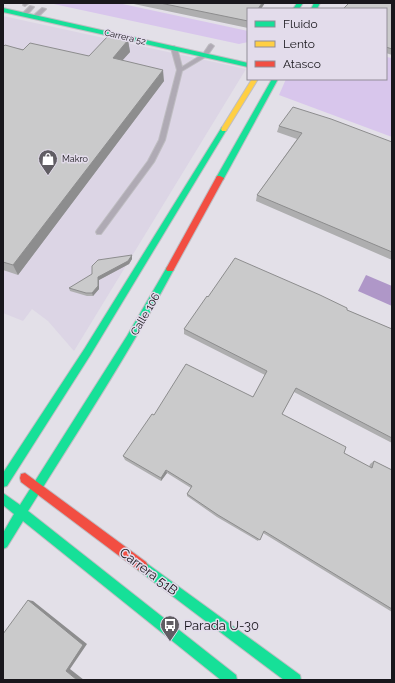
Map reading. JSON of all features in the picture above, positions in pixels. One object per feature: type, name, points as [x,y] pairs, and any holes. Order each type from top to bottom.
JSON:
[{"type":"street","name":"Carrera 52","points":[[14,3],[27,7],[47,10]]},
{"type":"street","name":"Carrera 52","points":[[3,10],[27,7]]},
{"type":"street","name":"Carrera 52","points":[[27,7],[35,17],[247,65]]},
{"type":"street","points":[[3,482],[88,351],[254,80]]},
{"type":"street","name":"Calle 106","points":[[3,543],[140,324],[274,80]]},
{"type":"street","name":"Carrera 51B","points":[[3,462],[295,680]]},
{"type":"street","points":[[3,498],[231,680]]},
{"type":"lane","points":[[35,17],[47,10]]},
{"type":"lane","points":[[180,70],[205,55],[211,46]]},
{"type":"lane","points":[[99,232],[157,151],[162,140],[180,70],[174,48]]},
{"type":"shaded area","points":[[49,3],[118,3],[247,31],[247,42],[239,44]]},
{"type":"shaded area","points":[[3,16],[246,69],[74,351],[48,321],[32,309],[23,321],[3,313]]},
{"type":"shaded area","points":[[387,57],[392,58],[392,137],[279,95],[286,80],[387,80]]},
{"type":"shaded area","points":[[366,275],[392,286],[392,306],[358,291]]},
{"type":"building","points":[[160,3],[262,3],[259,8],[247,8],[247,21]]},
{"type":"building","points":[[349,3],[392,3],[392,49],[387,47],[387,8],[344,8]]},
{"type":"building","name":"Makro","points":[[108,36],[128,40],[113,58],[163,70],[13,265],[3,262],[3,47],[5,45],[23,50],[30,43],[89,56]]},
{"type":"building","points":[[293,107],[331,119],[392,142],[392,252],[257,195],[302,133],[279,126]]},
{"type":"building","points":[[132,255],[128,261],[98,277],[98,286],[92,293],[86,293],[69,288],[92,274],[92,266],[98,260]]},
{"type":"building","points":[[235,258],[320,295],[347,308],[347,310],[392,329],[392,438],[296,388],[282,414],[346,447],[344,453],[372,468],[374,461],[392,470],[392,609],[264,531],[260,540],[218,515],[187,494],[192,486],[166,470],[161,478],[123,456],[152,414],[154,415],[186,364],[253,397],[267,371],[184,329]]},
{"type":"building","points":[[28,600],[83,645],[66,671],[77,680],[3,680],[3,634]]},
{"type":"traffic: fast","points":[[297,8],[300,3]]},
{"type":"traffic: fast","points":[[314,8],[317,3]]},
{"type":"traffic: fast","points":[[3,10],[247,65]]},
{"type":"traffic: fast","points":[[220,178],[274,80]]},
{"type":"traffic: fast","points":[[3,482],[88,351],[224,129]]},
{"type":"traffic: fast","points":[[3,543],[130,339],[170,269]]},
{"type":"traffic: fast","points":[[3,498],[231,680]]},
{"type":"traffic: fast","points":[[142,566],[295,680]]},
{"type":"traffic: slow","points":[[224,129],[254,80]]},
{"type":"traffic: jam","points":[[170,269],[220,178]]},
{"type":"traffic: jam","points":[[25,478],[142,566]]},
{"type":"place","name":"Makro","points":[[48,176]]},
{"type":"place","name":"Parada U-30","points":[[170,642]]}]
